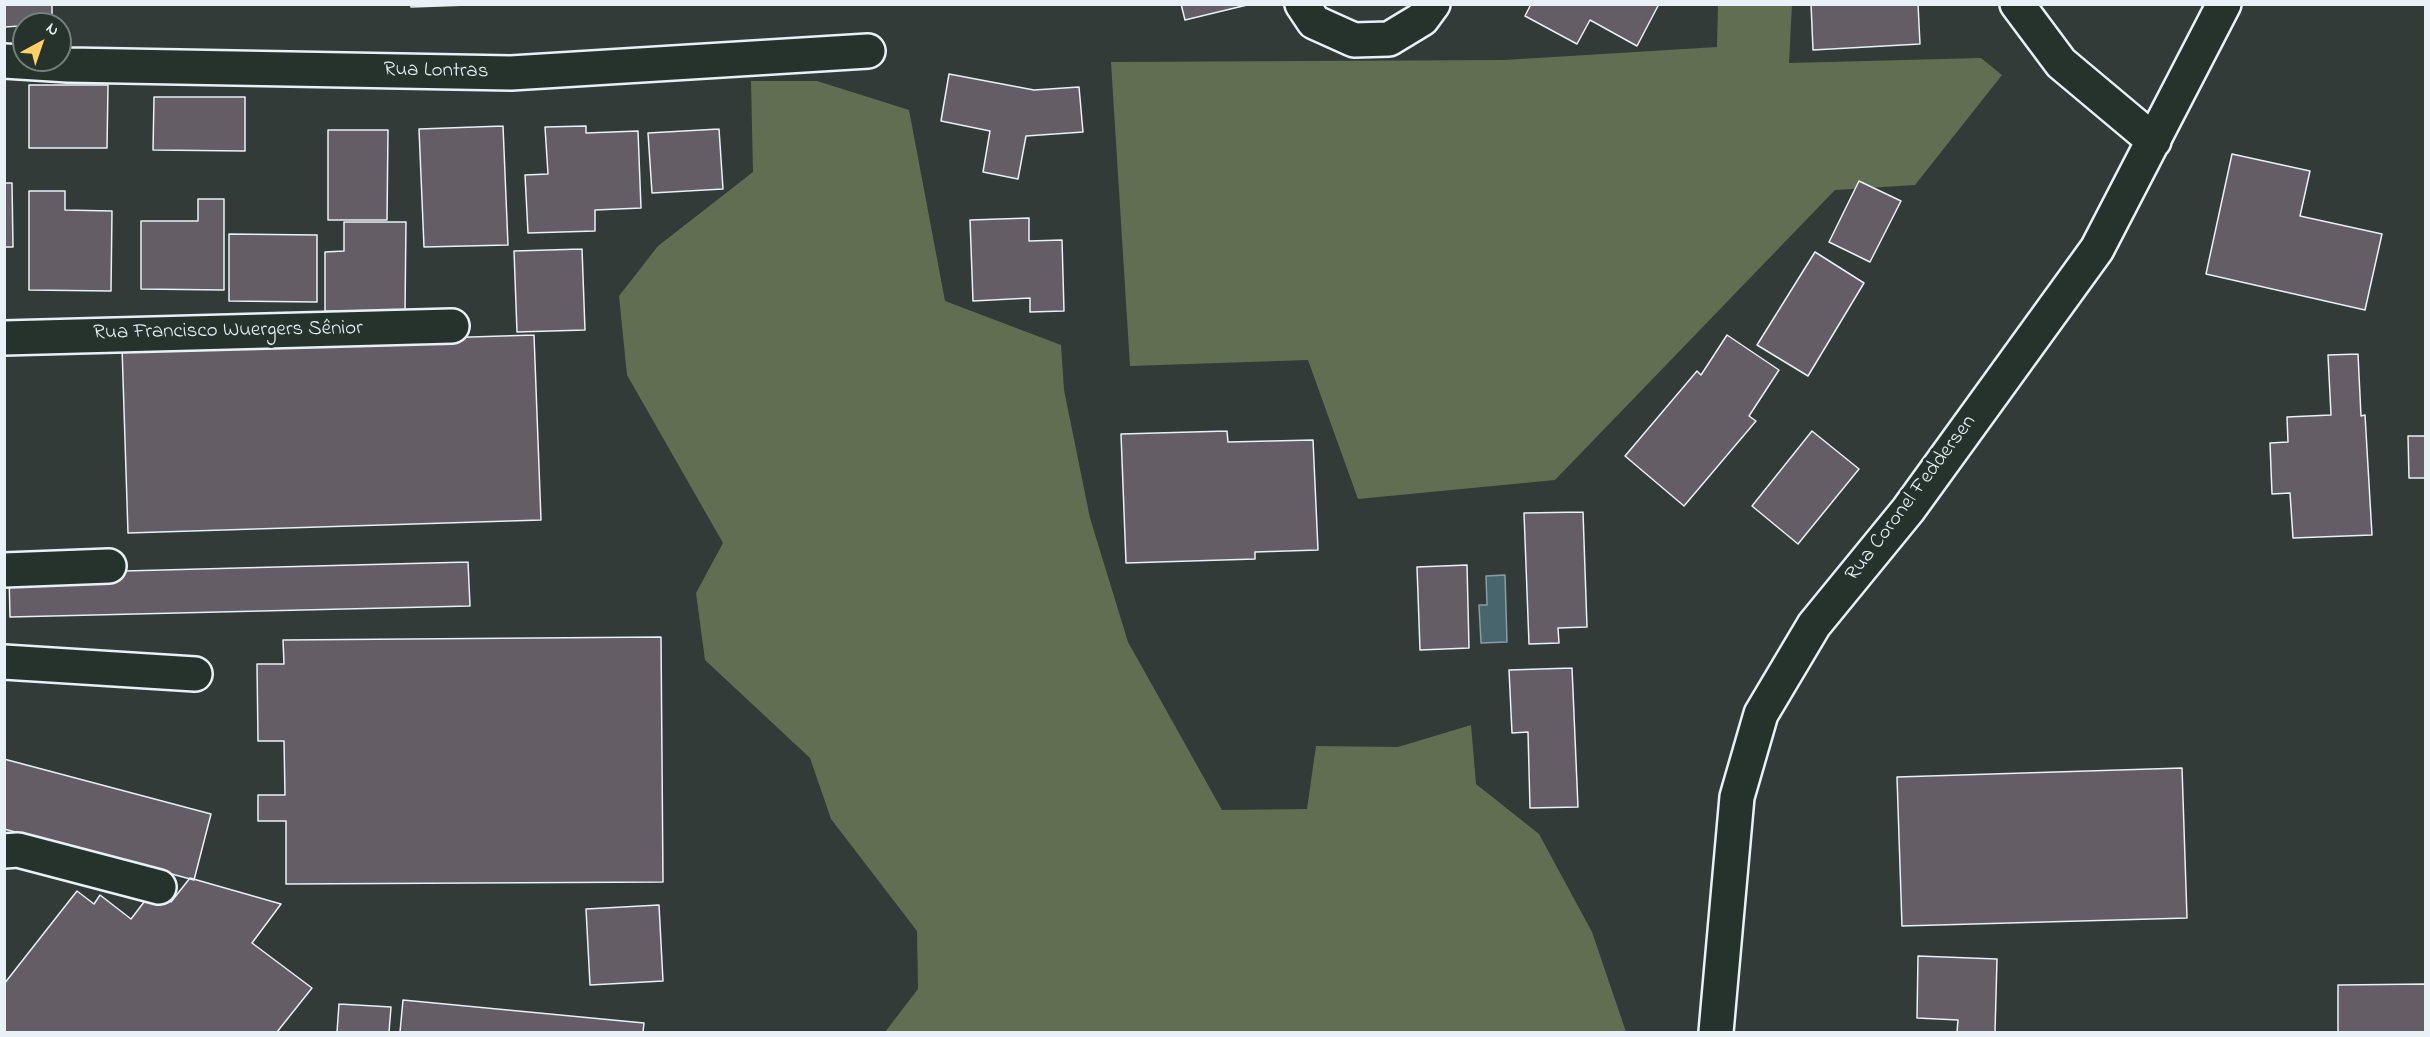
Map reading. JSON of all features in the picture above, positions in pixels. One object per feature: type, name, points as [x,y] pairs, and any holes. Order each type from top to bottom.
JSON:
[{"type":"street","points":[[1302,4],[1314,22],[1354,40],[1389,39],[1422,19],[1433,4]]},
{"type":"street","points":[[2018,4],[2061,63],[2154,141]]},
{"type":"street","name":"Rua Coronel Feddersen","points":[[1716,1032],[1737,797],[1761,714],[1814,625],[1908,510],[2097,249],[2224,4]]},
{"type":"street","name":"Rua Lontras","points":[[4,61],[68,65],[511,73],[868,51]]},
{"type":"street","name":"Rua Francisco Wuergers Sênior","points":[[4,338],[452,326]]},
{"type":"street","points":[[4,570],[109,566]]},
{"type":"street","points":[[4,662],[195,674]]},
{"type":"street","points":[[4,851],[18,850],[159,887]]},
{"type":"green space","points":[[1792,4],[1789,63],[1981,58],[2002,75],[1915,185],[1835,190],[1555,480],[1358,499],[1308,360],[1130,366],[1111,62],[1504,60],[1717,47],[1718,5]]},
{"type":"green space","points":[[751,81],[817,81],[909,110],[945,301],[1061,345],[1064,390],[1090,518],[1128,642],[1222,810],[1307,809],[1316,746],[1398,747],[1471,725],[1476,784],[1539,834],[1592,932],[1626,1032],[885,1032],[918,989],[917,931],[831,819],[810,758],[705,660],[696,593],[723,543],[627,375],[619,296],[658,246],[753,172]]},
{"type":"water","points":[[1505,575],[1507,642],[1481,643],[1479,605],[1487,605],[1486,576]]},
{"type":"building","points":[[4,4],[52,4],[52,12],[12,12],[12,26],[4,27]]},
{"type":"building","points":[[411,4],[468,4],[468,5],[411,7]]},
{"type":"building","points":[[1181,4],[1247,4],[1247,5],[1185,20]]},
{"type":"building","points":[[1531,4],[1659,4],[1637,46],[1590,20],[1577,44],[1525,16]]},
{"type":"building","points":[[1811,4],[1918,4],[1920,44],[1813,50]]},
{"type":"building","points":[[949,74],[1034,90],[1079,87],[1083,132],[1026,136],[1018,179],[983,172],[990,131],[941,121]]},
{"type":"building","points":[[29,85],[108,85],[107,148],[29,148]]},
{"type":"building","points":[[154,97],[245,97],[245,151],[153,150]]},
{"type":"building","points":[[503,126],[508,245],[424,247],[419,129]]},
{"type":"building","points":[[586,126],[586,133],[638,131],[641,208],[595,210],[595,231],[528,233],[525,175],[548,174],[545,127]]},
{"type":"building","points":[[719,129],[723,189],[652,193],[648,133]]},
{"type":"building","points":[[328,130],[388,130],[387,220],[328,220]]},
{"type":"building","points":[[2232,154],[2310,171],[2300,216],[2382,234],[2365,310],[2206,274]]},
{"type":"building","points":[[1859,181],[1901,201],[1870,262],[1829,242]]},
{"type":"building","points":[[4,183],[12,183],[13,247],[4,247]]},
{"type":"building","points":[[29,191],[65,191],[65,210],[112,211],[111,291],[29,290]]},
{"type":"building","points":[[198,199],[224,199],[224,290],[141,289],[141,221],[198,221]]},
{"type":"building","points":[[1029,218],[1029,241],[1062,240],[1064,311],[1030,312],[1030,298],[973,301],[970,220]]},
{"type":"building","points":[[344,222],[406,222],[405,312],[325,311],[325,252],[344,251]]},
{"type":"building","points":[[229,234],[317,235],[317,302],[229,301]]},
{"type":"building","points":[[582,249],[585,330],[517,332],[514,251]]},
{"type":"building","points":[[1815,252],[1864,283],[1808,376],[1757,345]]},
{"type":"building","points":[[534,335],[541,520],[128,533],[122,348]]},
{"type":"building","points":[[1727,335],[1779,370],[1749,416],[1756,421],[1684,506],[1625,456],[1697,371],[1701,375]]},
{"type":"building","points":[[2358,354],[2361,416],[2365,415],[2372,535],[2293,538],[2290,493],[2272,494],[2270,443],[2288,442],[2287,417],[2331,415],[2328,355]]},
{"type":"building","points":[[1227,431],[1228,442],[1313,440],[1318,550],[1255,552],[1255,559],[1126,563],[1121,434]]},
{"type":"building","points":[[1812,431],[1859,469],[1798,544],[1752,506]]},
{"type":"building","points":[[2408,436],[2426,436],[2426,478],[2409,478]]},
{"type":"building","points":[[1583,512],[1587,627],[1558,628],[1559,643],[1529,644],[1524,513]]},
{"type":"building","points":[[468,562],[470,606],[10,617],[9,574]]},
{"type":"building","points":[[1467,565],[1469,648],[1420,650],[1417,567]]},
{"type":"building","points":[[661,637],[663,882],[286,884],[286,821],[258,821],[258,795],[285,795],[284,741],[258,741],[257,664],[284,664],[283,640]]},
{"type":"building","points":[[1572,668],[1578,807],[1530,808],[1528,732],[1512,733],[1509,670]]},
{"type":"building","points":[[4,759],[211,814],[194,880],[4,829]]},
{"type":"building","points":[[2182,768],[2187,918],[1902,926],[1897,777]]},
{"type":"building","points":[[190,878],[281,904],[252,943],[312,988],[277,1032],[4,1032],[4,984],[77,891],[94,904],[100,895],[131,919],[154,889],[171,902]]},
{"type":"building","points":[[659,905],[663,981],[590,985],[586,909]]},
{"type":"building","points":[[1918,956],[1997,959],[1995,1032],[1957,1032],[1958,1020],[1917,1018]]},
{"type":"building","points":[[2426,984],[2426,1032],[2338,1032],[2338,985]]},
{"type":"building","points":[[403,1000],[644,1023],[643,1032],[400,1032]]},
{"type":"building","points":[[339,1004],[391,1007],[389,1032],[337,1032]]}]
